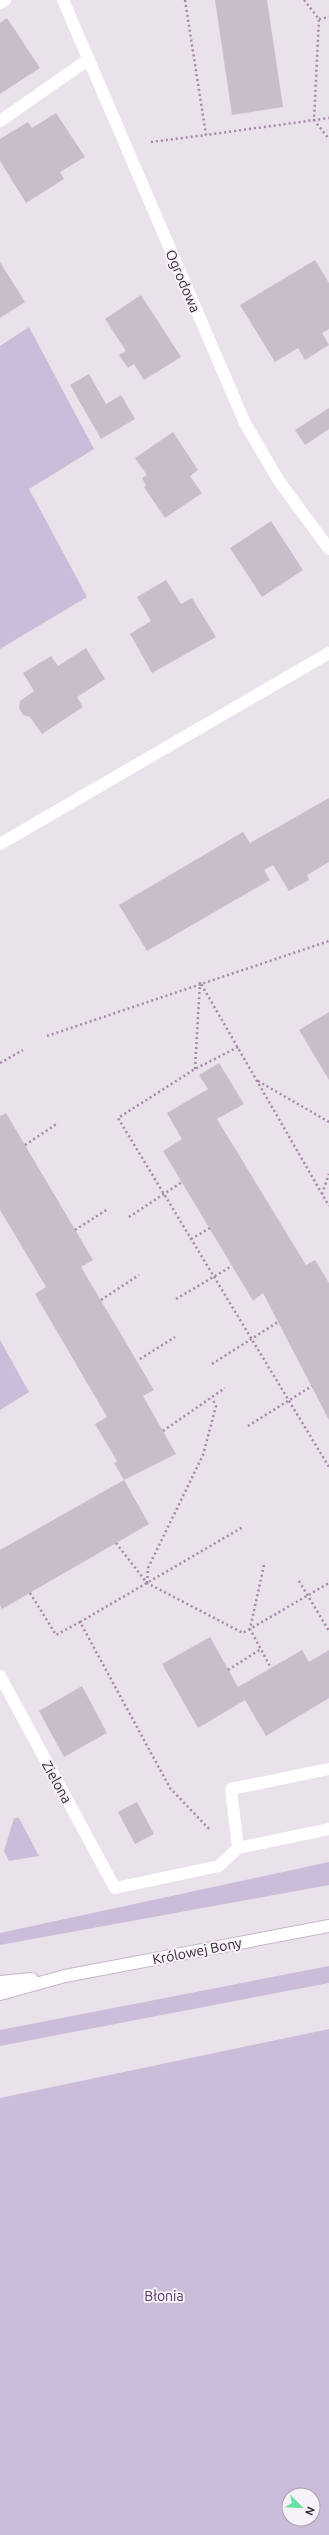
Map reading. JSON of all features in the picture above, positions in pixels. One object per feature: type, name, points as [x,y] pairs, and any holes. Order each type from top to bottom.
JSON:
[{"type":"street","points":[[0,3],[5,0]]},
{"type":"street","name":"Ogrodowa","points":[[63,0],[245,423],[279,481],[329,549]]},
{"type":"street","points":[[0,120],[89,59]]},
{"type":"street","points":[[0,844],[329,653]]},
{"type":"street","name":"Zielona","points":[[0,1676],[115,1888],[219,1866],[238,1848]]},
{"type":"street","points":[[329,1769],[230,1789],[238,1848],[329,1829]]},
{"type":"street","name":"Królowej Bony","points":[[0,1994],[65,1976],[329,1926]]},
{"type":"street","name":"Królowej Bony","points":[[0,1982],[65,1976]]},
{"type":"path","points":[[185,0],[206,135]]},
{"type":"path","points":[[304,0],[318,19],[314,120],[329,139]]},
{"type":"path","points":[[318,19],[329,17]]},
{"type":"path","points":[[150,142],[329,118]]},
{"type":"path","points":[[47,1036],[200,982],[329,940]]},
{"type":"path","points":[[200,982],[329,1206]]},
{"type":"path","points":[[195,1069],[200,982]]},
{"type":"path","points":[[238,1047],[195,1069],[118,1118],[253,1338],[329,1467]]},
{"type":"path","points":[[0,1062],[23,1050]]},
{"type":"path","points":[[257,1081],[329,1122]]},
{"type":"path","points":[[25,1145],[58,1123]]},
{"type":"path","points":[[322,1194],[329,1174]]},
{"type":"path","points":[[129,1217],[182,1182]]},
{"type":"path","points":[[75,1230],[108,1209]]},
{"type":"path","points":[[192,1239],[210,1228]]},
{"type":"path","points":[[176,1300],[232,1266]]},
{"type":"path","points":[[101,1300],[139,1275]]},
{"type":"path","points":[[212,1364],[278,1322]]},
{"type":"path","points":[[140,1359],[176,1337]]},
{"type":"path","points":[[248,1426],[312,1386]]},
{"type":"path","points":[[163,1431],[225,1388]]},
{"type":"path","points":[[147,1583],[148,1568],[203,1455],[216,1406],[212,1398]]},
{"type":"path","points":[[30,1594],[56,1635],[243,1526]]},
{"type":"path","points":[[116,1543],[147,1583],[243,1633],[329,1583]]},
{"type":"path","points":[[264,1565],[250,1629],[271,1668]]},
{"type":"path","points":[[299,1581],[329,1631]]},
{"type":"path","points":[[80,1622],[170,1788],[213,1834]]},
{"type":"path","points":[[228,1670],[261,1649]]},
{"type":"green space","points":[[29,327],[94,449],[29,489],[87,597],[0,649],[0,346]]},
{"type":"green space","points":[[0,1340],[29,1392],[0,1410]]},
{"type":"green space","points":[[14,1818],[19,1818],[39,1856],[9,1861],[4,1851]]},
{"type":"green space","points":[[329,1862],[329,1885],[0,1945],[0,1933]]},
{"type":"green space","points":[[329,1966],[329,1983],[0,2046],[0,2030]]},
{"type":"green space","name":"Błonia","points":[[329,2029],[329,2535],[0,2535],[0,2098]]},
{"type":"building","points":[[215,0],[267,0],[283,107],[232,115]]},
{"type":"building","points":[[7,18],[40,68],[0,94],[0,23]]},
{"type":"building","points":[[56,113],[85,157],[60,172],[64,179],[26,203],[0,161],[0,139],[28,122],[32,128]]},
{"type":"building","points":[[315,260],[329,283],[329,329],[322,333],[329,345],[305,360],[298,348],[275,362],[240,305]]},
{"type":"building","points":[[0,262],[25,302],[0,318]]},
{"type":"building","points":[[141,295],[181,357],[144,380],[134,364],[128,368],[119,355],[126,351],[105,319]]},
{"type":"building","points":[[89,374],[106,404],[121,395],[135,419],[101,439],[70,385]]},
{"type":"building","points":[[329,408],[329,429],[305,445],[295,430]]},
{"type":"building","points":[[173,432],[198,470],[190,476],[202,493],[165,518],[144,487],[146,485],[142,478],[147,475],[135,458]]},
{"type":"building","points":[[271,521],[303,570],[262,597],[230,548]]},
{"type":"building","points":[[166,580],[181,604],[192,598],[216,637],[152,673],[130,634],[151,621],[137,597]]},
{"type":"building","points":[[86,648],[105,679],[77,697],[83,707],[42,734],[30,717],[23,715],[19,708],[20,701],[34,691],[23,673],[51,656],[58,666]]},
{"type":"building","points":[[329,798],[329,862],[307,875],[309,880],[289,891],[273,865],[264,870],[270,880],[147,951],[119,905],[243,832],[250,843]]},
{"type":"building","points":[[329,1012],[329,1080],[299,1030]]},
{"type":"building","points":[[219,1063],[244,1104],[217,1119],[306,1265],[315,1260],[329,1283],[329,1420],[263,1293],[253,1301],[163,1151],[182,1139],[167,1113],[208,1089],[199,1075]]},
{"type":"building","points":[[6,1113],[93,1260],[81,1267],[154,1390],[143,1396],[176,1454],[124,1480],[114,1463],[117,1461],[95,1424],[107,1417],[35,1294],[46,1287],[0,1210],[0,1116]]},
{"type":"building","points":[[124,1480],[149,1524],[2,1609],[0,1605],[0,1550]]},
{"type":"building","points":[[210,1637],[238,1687],[302,1650],[309,1662],[329,1650],[329,1698],[266,1736],[245,1700],[198,1728],[162,1664]]},
{"type":"building","points":[[82,1686],[107,1733],[64,1757],[39,1711]]},
{"type":"building","points":[[137,1802],[154,1834],[135,1844],[118,1812]]}]
